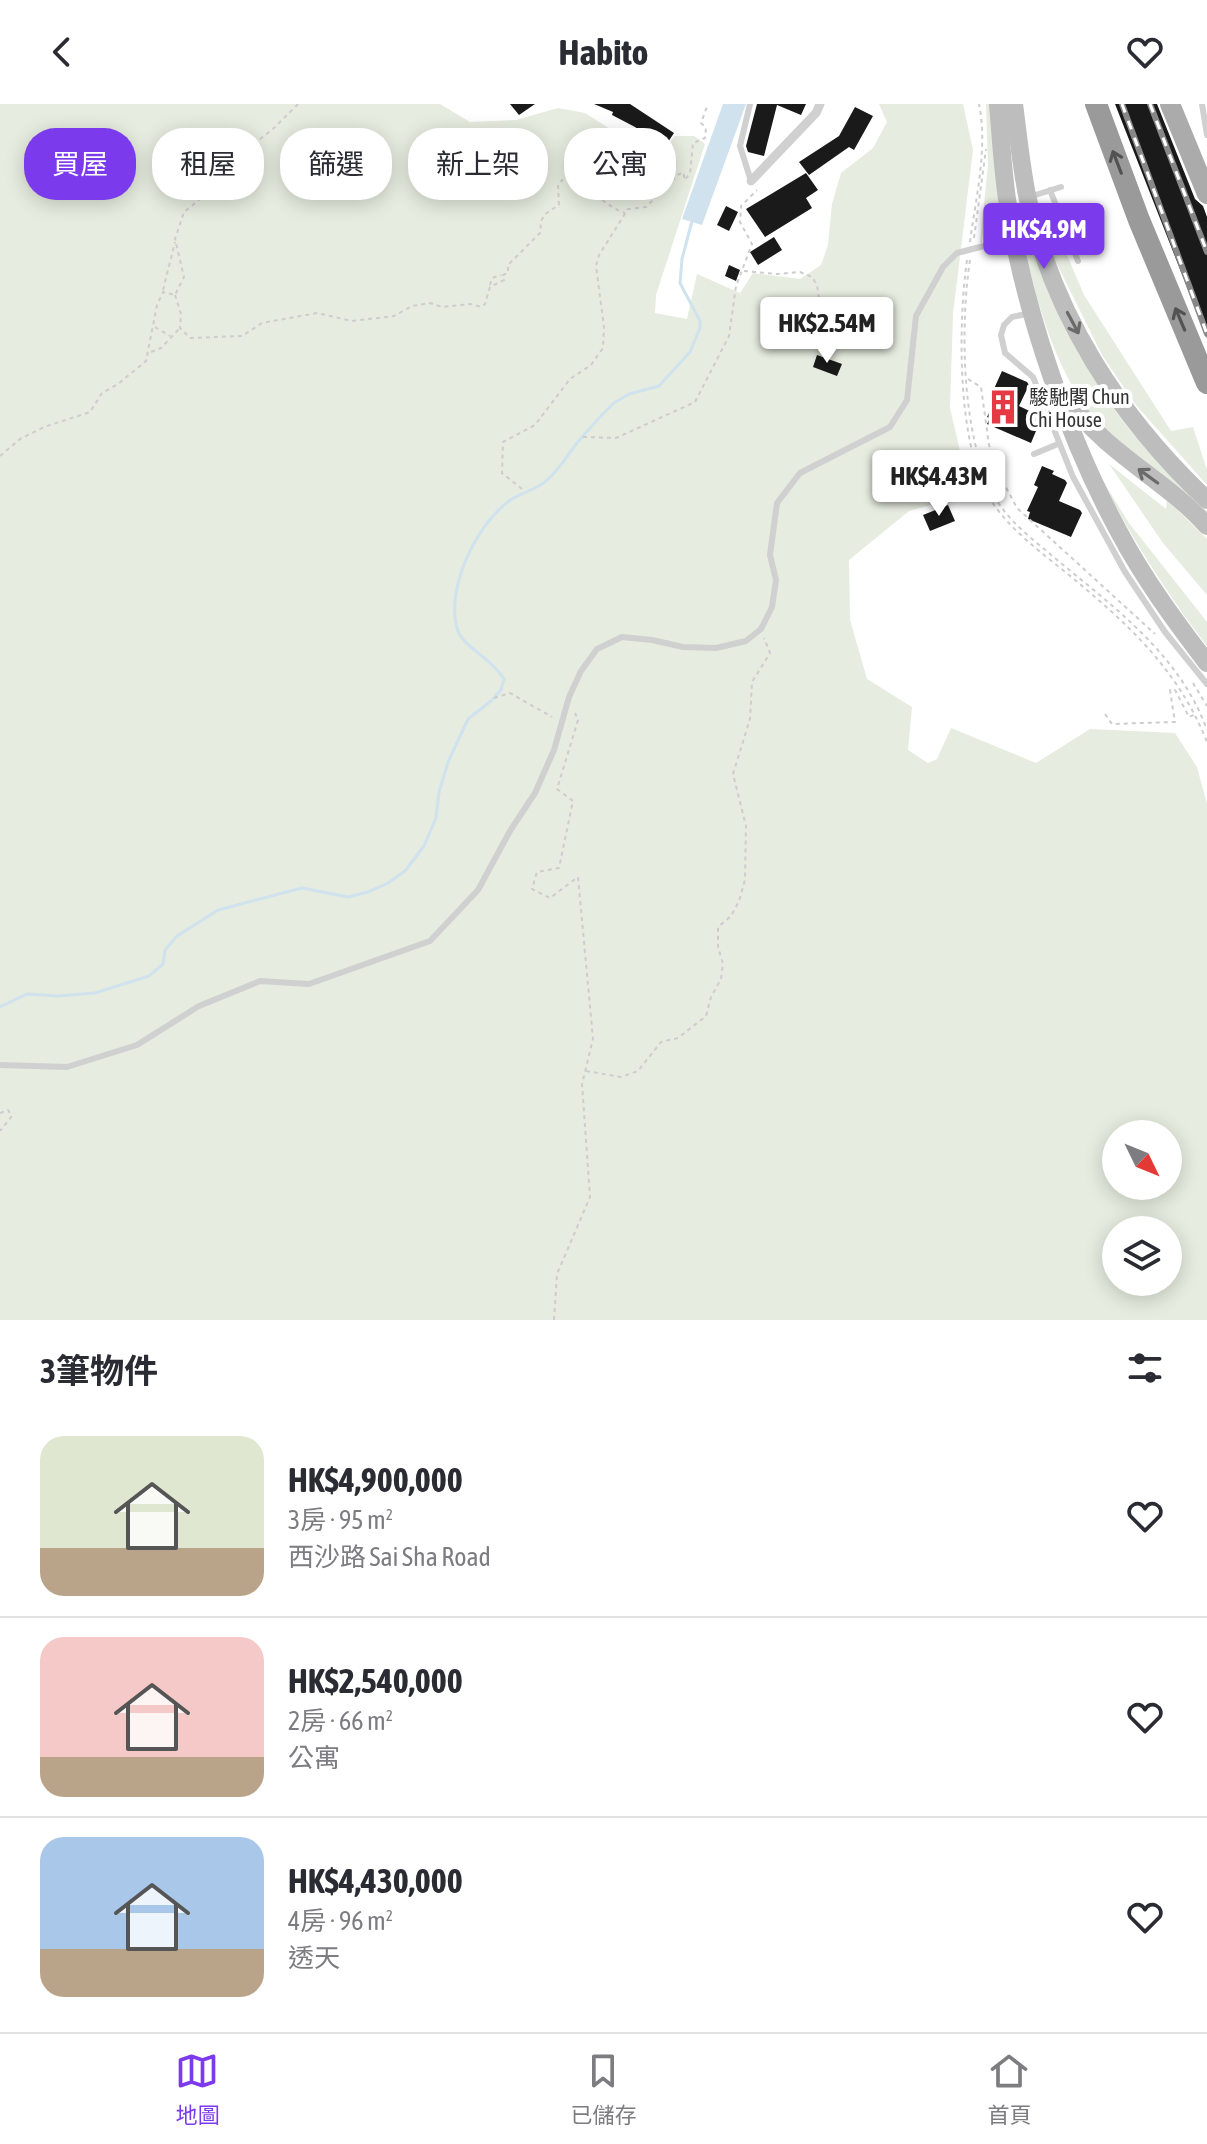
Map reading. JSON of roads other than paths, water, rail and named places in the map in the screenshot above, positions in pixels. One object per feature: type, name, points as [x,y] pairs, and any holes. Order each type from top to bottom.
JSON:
[{"type":"highway","points":[[1096,104],[1139,220],[1207,383]]},
{"type":"main road","points":[[998,104],[1058,293],[1099,371],[1139,427],[1204,497]]},
{"type":"main road","points":[[1014,104],[1005,186],[1032,313],[1052,372],[1104,504],[1167,610],[1207,663]]},
{"type":"main road","points":[[1170,104],[1207,194]]},
{"type":"main road","points":[[1052,372],[1071,403],[1101,438],[1184,503],[1207,526]]},
{"type":"street","points":[[751,181],[816,113],[820,104]]},
{"type":"lane","points":[[750,104],[740,146],[751,181]]},
{"type":"lane","points":[[1202,104],[1207,135]]},
{"type":"lane","points":[[1028,197],[1061,187]]},
{"type":"lane","points":[[1050,190],[1078,261]]},
{"type":"lane","points":[[0,1065],[67,1067],[137,1045],[199,1006],[260,981],[309,984],[430,941],[478,890],[535,793],[554,750],[569,697],[581,671],[597,649],[622,637],[683,647],[716,648],[746,641],[761,629],[772,607],[776,580],[770,555],[777,503],[800,473],[890,427],[907,400],[916,316],[949,259],[970,248],[1014,239]]},
{"type":"lane","points":[[1032,313],[1017,315],[1002,330],[1001,341],[1008,358],[1033,377],[1058,444],[1089,509],[1125,572],[1165,632],[1207,684]]},
{"type":"lane","points":[[1034,454],[1058,444]]},
{"type":"water","points":[[723,104],[746,104],[702,225],[682,219]]},
{"type":"waterway","points":[[0,1007],[27,994],[58,996],[95,993],[149,976],[163,964],[165,950],[177,936],[218,910],[302,888],[348,897],[388,883],[405,871],[424,846],[436,818],[439,792],[448,762],[468,719],[501,690],[504,679],[466,643],[458,631],[455,597],[466,560],[485,526],[497,512],[509,501],[551,477],[614,403],[629,394],[659,386],[690,352],[700,321],[680,283],[682,259],[692,221]]},
{"type":"railway","points":[[1122,104],[1207,334]]},
{"type":"railway","points":[[1150,104],[1207,252]]},
{"type":"place","name":"駿馳閣 Chun Chi House","points":[[1003,407]]}]
